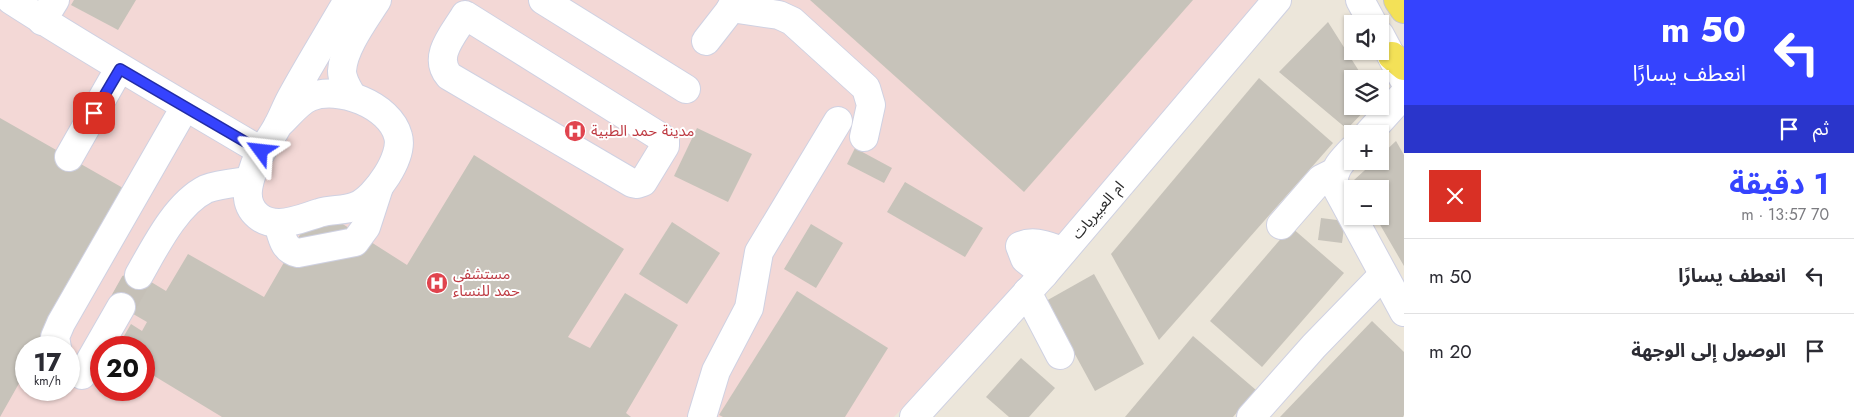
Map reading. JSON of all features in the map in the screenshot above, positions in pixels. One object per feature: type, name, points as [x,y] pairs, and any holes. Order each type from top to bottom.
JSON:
[{"type":"main road","points":[[1398,0],[1404,9]]},
{"type":"street","points":[[11,0],[49,11],[127,73],[261,151]]},
{"type":"street","points":[[278,125],[310,97],[335,93],[352,96],[365,102],[382,114],[395,127],[399,138],[396,159],[380,186],[370,197],[356,206],[321,212],[278,223],[264,220],[254,212],[248,202],[249,181],[261,151],[278,125],[290,99],[348,0]]},
{"type":"street","points":[[352,96],[344,81],[342,72],[344,63],[352,43],[377,0]]},
{"type":"street","points":[[543,0],[686,89]]},
{"type":"street","name":"ام العبيريات","points":[[914,417],[1063,251],[1277,0]]},
{"type":"street","points":[[1360,0],[1369,15]]},
{"type":"street","points":[[706,41],[734,4],[779,15],[792,22],[866,88],[871,105],[864,137]]},
{"type":"street","points":[[465,15],[662,138],[665,141],[665,146],[643,182],[638,184],[632,183],[449,76],[443,66],[443,53],[465,15]]},
{"type":"street","points":[[1392,52],[1404,81]]},
{"type":"street","points":[[77,161],[127,73]]},
{"type":"street","points":[[1376,125],[1404,94]]},
{"type":"street","points":[[55,336],[61,323],[185,107]]},
{"type":"street","points":[[702,417],[716,371],[748,308],[759,252],[838,121]]},
{"type":"street","points":[[1281,225],[1321,179],[1335,172],[1344,160]]},
{"type":"street","points":[[1335,172],[1336,188],[1404,312]]},
{"type":"street","points":[[139,275],[162,236],[176,216],[191,200],[206,190],[249,181]]},
{"type":"street","points":[[278,223],[285,246],[291,252],[298,253],[356,242],[366,227],[380,186]]},
{"type":"street","points":[[1060,355],[1020,246],[1032,242],[1063,251]]},
{"type":"street","points":[[1251,417],[1314,346],[1383,275]]},
{"type":"street","points":[[80,374],[82,375],[121,307]]},
{"type":"shaded area","name":"مدينة حمد الطبية","points":[[0,0],[1260,0],[1039,262],[894,417],[0,417]]},
{"type":"building","points":[[74,0],[136,0],[118,30],[71,5]]},
{"type":"building","points":[[810,0],[1193,0],[1024,192]]},
{"type":"building","points":[[1328,22],[1344,47],[1344,60],[1352,60],[1358,70],[1344,70],[1344,115],[1360,115],[1351,125],[1344,126],[1279,72]]},
{"type":"building","points":[[1259,78],[1333,143],[1159,340],[1111,254]]},
{"type":"building","points":[[0,118],[130,192],[47,336],[15,336],[15,390],[0,417]]},
{"type":"building","points":[[697,128],[752,154],[728,202],[674,176]]},
{"type":"building","points":[[1396,141],[1404,155],[1404,266],[1380,225],[1389,225],[1389,180],[1354,180],[1365,170],[1389,170],[1389,148]]},
{"type":"building","points":[[855,148],[892,168],[884,183],[847,164]]},
{"type":"building","name":"مستشفى حمد للنساء","points":[[474,155],[624,249],[568,337],[590,348],[625,293],[678,325],[626,413],[631,417],[222,417],[155,376],[155,336],[124,336],[131,324],[142,331],[147,322],[109,300],[128,268],[166,291],[188,254],[264,297],[316,207],[407,265]]},
{"type":"building","points":[[905,182],[983,228],[965,257],[887,212]]},
{"type":"building","points":[[1321,218],[1344,221],[1342,243],[1318,240]]},
{"type":"building","points":[[672,222],[720,253],[687,304],[639,274]]},
{"type":"building","points":[[811,224],[843,243],[816,288],[784,269]]},
{"type":"building","points":[[1291,227],[1344,273],[1262,367],[1210,321]]},
{"type":"building","points":[[1094,274],[1144,364],[1095,391],[1046,301]]},
{"type":"building","points":[[797,291],[888,348],[845,417],[723,417],[719,415]]},
{"type":"building","points":[[1372,321],[1404,352],[1403,417],[1280,417]]},
{"type":"building","points":[[1193,336],[1256,390],[1233,417],[1125,417]]},
{"type":"building","points":[[1021,358],[1055,388],[1029,417],[1009,417],[986,397]]},
{"type":"tunnel","points":[[121,307],[139,275]]},
{"type":"place","name":"مدينة حمد الطبية","points":[[575,131]]},
{"type":"place","name":"مستشفى حمد للنساء","points":[[437,283]]},
{"type":"route","points":[[94,113],[120,69],[261,151]]}]
